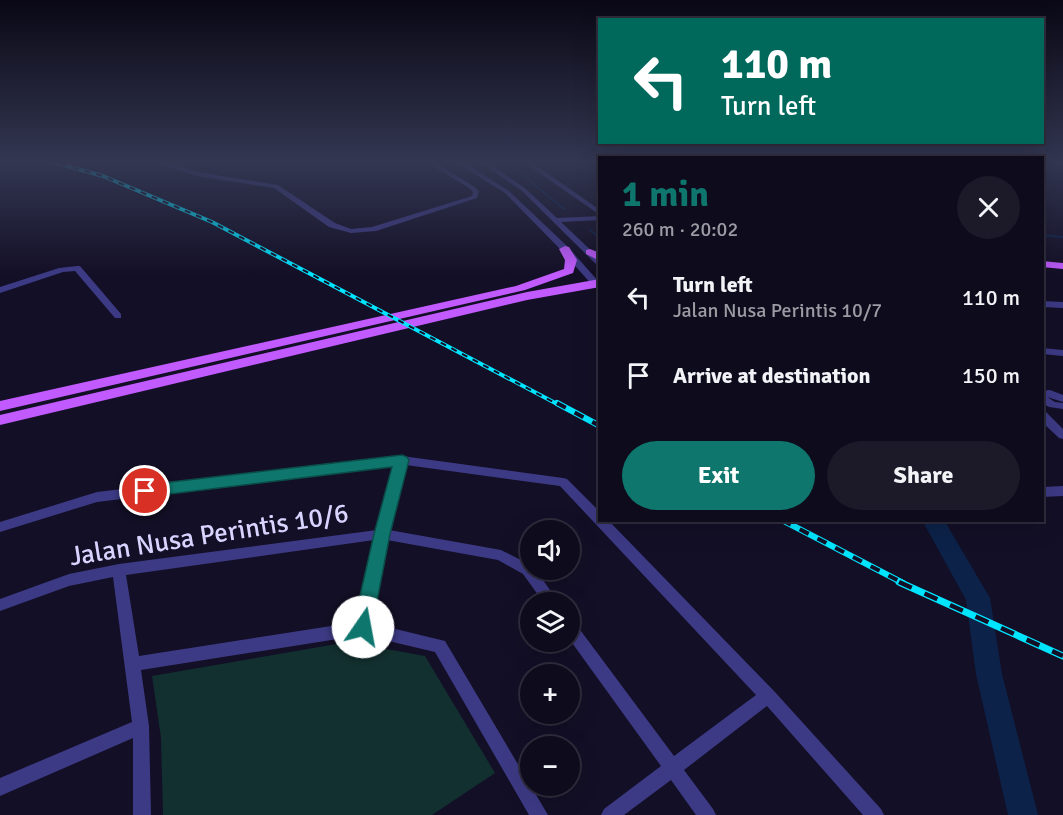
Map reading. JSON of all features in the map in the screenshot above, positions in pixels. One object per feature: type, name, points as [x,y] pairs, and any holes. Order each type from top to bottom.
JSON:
[{"type":"main road","points":[[0,406],[521,287],[569,271],[571,260],[565,249]]},
{"type":"main road","points":[[1044,264],[1063,266]]},
{"type":"main road","points":[[1044,273],[1063,275]]},
{"type":"main road","points":[[521,287],[597,279]]},
{"type":"main road","points":[[0,420],[597,279]]},
{"type":"street","points":[[295,199],[332,225],[351,231],[373,229],[469,199]]},
{"type":"street","points":[[514,199],[597,279]]},
{"type":"street","points":[[534,199],[595,255]]},
{"type":"street","points":[[580,199],[598,212]]},
{"type":"street","points":[[556,220],[598,218]]},
{"type":"street","points":[[0,290],[62,270],[77,268],[118,316]]},
{"type":"street","points":[[1044,304],[1063,306]]},
{"type":"street","points":[[1044,351],[1063,353]]},
{"type":"street","points":[[1050,396],[1053,405],[1063,406]]},
{"type":"street","points":[[1044,417],[1063,435]]},
{"type":"street","points":[[363,627],[382,534],[402,460]]},
{"type":"street","points":[[0,527],[97,497],[402,460],[563,482],[598,518]]},
{"type":"street","points":[[1044,492],[1063,491]]},
{"type":"street","points":[[602,522],[768,696],[875,815]]},
{"type":"street","name":"Jalan Nusa Perintis 10/6","points":[[0,605],[69,580],[119,570],[382,534],[501,555],[528,570],[544,592]]},
{"type":"street","points":[[119,570],[141,726],[142,815]]},
{"type":"street","points":[[132,664],[363,627],[440,646],[539,815]]},
{"type":"street","points":[[580,642],[707,815]]},
{"type":"street","points":[[610,815],[768,696]]},
{"type":"street","points":[[0,786],[141,726]]},
{"type":"green space","points":[[348,642],[425,656],[495,773],[432,815],[163,815],[161,738],[152,676]]},
{"type":"waterway","points":[[552,199],[564,209]]},
{"type":"waterway","points":[[590,230],[598,236]]},
{"type":"waterway","points":[[1044,235],[1063,237]]},
{"type":"waterway","points":[[933,522],[978,598],[989,674],[1023,815]]},
{"type":"railway","points":[[158,199],[212,222],[559,405]]},
{"type":"railway","points":[[557,403],[598,425]]},
{"type":"railway","points":[[786,522],[903,583]]},
{"type":"railway","points":[[899,582],[1063,656]]},
{"type":"route","points":[[145,491],[402,460],[382,534],[363,627]]}]
